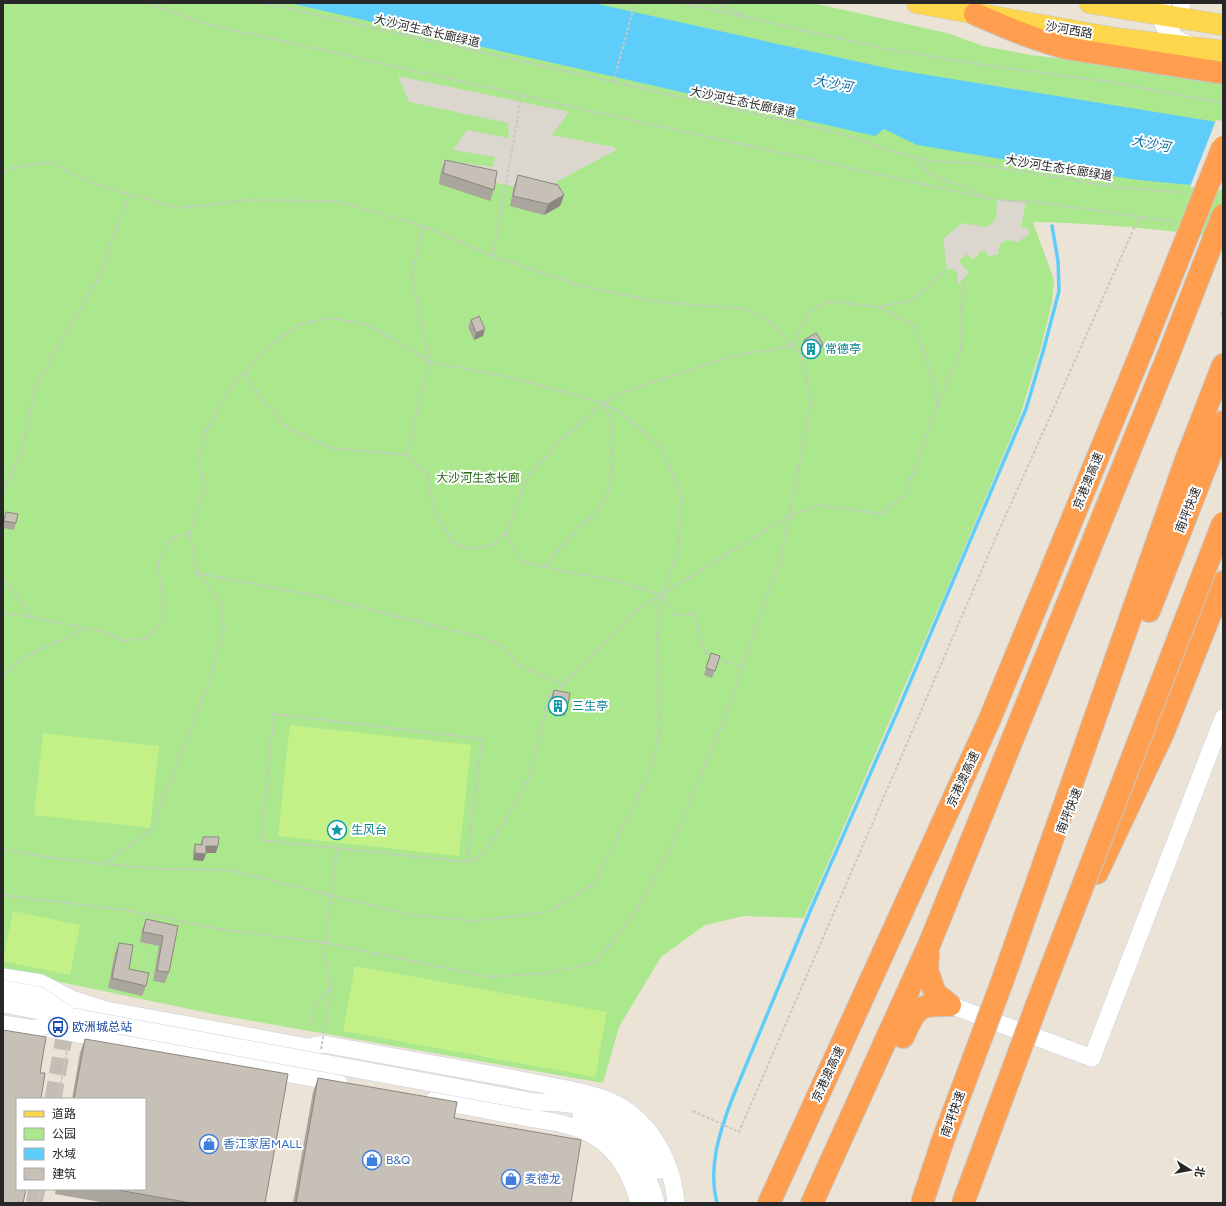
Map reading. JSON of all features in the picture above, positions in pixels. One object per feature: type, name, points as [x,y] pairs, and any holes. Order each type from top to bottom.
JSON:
[{"type":"highway","points":[[975,14],[1012,31],[1050,44],[1071,49],[1223,73]]},
{"type":"highway","name":"京港澳高速","points":[[770,1203],[989,722],[1142,350],[1223,147]]},
{"type":"highway","points":[[812,1203],[914,982],[1168,356],[1223,216]]},
{"type":"highway","points":[[1002,982],[1186,460],[1223,365]]},
{"type":"highway","name":"南坪快速","points":[[922,1203],[943,1140],[1002,982],[1223,422]]},
{"type":"highway","points":[[963,1203],[1039,999],[1223,523]]},
{"type":"highway","points":[[1039,999],[1163,733],[1223,582]]},
{"type":"highway","points":[[929,945],[928,970],[930,982],[935,993],[950,1005]]},
{"type":"highway","points":[[826,1203],[910,1022],[917,1010],[923,1006],[932,1004],[950,1005]]},
{"type":"main road","name":"沙河西路","points":[[916,3],[1120,38],[1223,51]]},
{"type":"main road","points":[[1090,3],[1170,14],[1223,25]]},
{"type":"main road","points":[[1013,20],[1044,18],[1146,31],[1170,14]]},
{"type":"street","points":[[1170,14],[1174,37],[1184,43],[1199,48]]},
{"type":"street","points":[[950,1005],[1092,1058],[1223,718]]},
{"type":"street","points":[[3,976],[41,983],[72,1000],[106,1010],[308,1047],[323,1044],[587,1093],[616,1104],[630,1113],[643,1125],[664,1157],[671,1173],[675,1203]]},
{"type":"street","points":[[3,989],[38,995],[69,1027]]},
{"type":"street","points":[[69,1027],[72,1000]]},
{"type":"street","points":[[3,1004],[69,1027],[357,1086]]},
{"type":"street","points":[[3,1020],[69,1027],[318,1062],[535,1102],[574,1112],[607,1128],[634,1154],[644,1169],[651,1185],[656,1203]]},
{"type":"street","points":[[3,1024],[34,1029],[69,1027]]},
{"type":"street","points":[[419,1098],[545,1121],[582,1130],[596,1137],[608,1146],[617,1156],[634,1185],[639,1203]]},
{"type":"street","points":[[535,1102],[578,1104],[608,1114],[620,1122],[633,1133],[643,1145],[662,1176],[675,1203]]},
{"type":"path","points":[[146,3],[207,24],[522,94],[568,106],[982,197],[1007,202],[1037,202],[1177,222]]},
{"type":"path","name":"大沙河生态长廊绿道","points":[[263,3],[836,132],[894,152],[931,161],[973,163],[1116,187],[1193,194]]},
{"type":"path","points":[[613,83],[635,3]]},
{"type":"path","points":[[682,3],[887,49],[990,66],[1104,81],[1223,103]]},
{"type":"path","points":[[718,3],[753,20]]},
{"type":"path","points":[[493,256],[522,94]]},
{"type":"path","points":[[914,156],[929,172],[937,177],[973,190],[982,197]]},
{"type":"path","points":[[3,173],[11,168],[49,162],[94,184],[179,208],[248,200],[336,201],[423,226],[493,256],[581,286],[660,302],[746,309],[774,325],[803,358],[811,404],[781,557],[724,720],[668,853],[634,914],[596,962],[549,973],[489,977],[326,943],[219,929],[125,910],[3,895]]},
{"type":"path","points":[[3,490],[22,452],[35,387],[100,275],[129,194]]},
{"type":"path","points":[[693,1111],[739,1132],[994,542],[1139,217]]},
{"type":"path","points":[[407,455],[429,362],[412,275],[423,226]]},
{"type":"path","points":[[792,346],[809,312],[828,301],[878,307],[912,300],[947,269]]},
{"type":"path","points":[[467,862],[482,740],[274,714],[262,840],[467,862],[482,856],[503,825],[530,776],[549,696],[563,685],[636,610],[789,516],[818,505],[881,514],[905,495],[937,408],[961,350],[961,313],[964,279]]},
{"type":"path","points":[[878,307],[914,325],[934,382],[937,408]]},
{"type":"path","points":[[1221,315],[1223,308]]},
{"type":"path","points":[[3,849],[52,858],[104,864],[160,869],[229,870],[410,915],[474,921],[548,912],[594,884],[647,778],[660,733],[657,639],[661,595],[678,554],[682,496],[660,447],[624,415],[603,403],[494,374],[429,362],[393,339],[365,324],[331,318],[300,324],[270,346],[229,389],[205,434],[199,459],[204,489],[190,533],[196,573],[221,602],[224,628],[210,678],[152,829],[104,864]]},
{"type":"path","points":[[245,372],[263,402],[291,430],[331,448],[407,455],[428,475],[433,508],[453,543],[472,549],[492,545],[506,533],[528,476],[557,444],[603,403],[626,391],[733,356],[792,346]]},
{"type":"path","points":[[544,566],[582,524],[593,516],[607,496],[612,472],[613,424],[603,403]]},
{"type":"path","points":[[3,613],[32,617],[104,632],[124,641],[148,638],[163,619],[163,599],[158,563],[170,539],[190,533]]},
{"type":"path","points":[[506,533],[520,560],[615,580],[661,595],[675,616],[696,613],[702,650],[708,656],[743,668]]},
{"type":"path","points":[[196,573],[312,595],[475,636],[500,645],[517,664],[563,685]]},
{"type":"path","points":[[3,579],[32,617]]},
{"type":"path","points":[[3,674],[27,656],[84,628]]},
{"type":"path","points":[[318,1062],[331,987],[324,953],[337,848]]},
{"type":"path","points":[[312,1023],[315,1003],[331,987]]},
{"type":"path","points":[[58,1098],[69,1027]]},
{"type":"path","points":[[38,1203],[41,1190]]},
{"type":"green space","name":"大沙河生态长廊","points":[[3,3],[813,3],[947,33],[983,46],[1031,55],[1223,79],[1223,238],[1128,227],[1033,222],[1054,280],[1052,303],[1041,347],[1020,416],[950,582],[804,918],[744,916],[705,925],[661,957],[619,1027],[603,1083],[213,1014],[3,970]]},
{"type":"green space","points":[[290,725],[471,745],[459,856],[278,836]]},
{"type":"green space","points":[[43,733],[159,746],[150,828],[34,815]]},
{"type":"green space","points":[[13,911],[80,925],[70,975],[3,961]]},
{"type":"green space","points":[[355,966],[607,1012],[595,1077],[343,1031]]},
{"type":"shaded area","points":[[398,76],[569,112],[552,135],[614,147],[616,150],[545,188],[554,195],[441,171],[443,160],[493,167],[495,157],[453,150],[467,130],[509,138],[508,123],[409,102]]},
{"type":"shaded area","points":[[997,200],[1026,202],[1021,227],[1029,229],[1029,235],[1017,242],[1007,240],[1000,244],[998,255],[987,256],[987,252],[979,251],[978,256],[972,259],[967,254],[959,261],[969,273],[958,284],[958,275],[954,269],[947,269],[943,239],[962,223],[985,227],[990,225],[996,219]]},
{"type":"water","name":"大沙河","points":[[289,3],[593,3],[891,69],[1223,123],[1223,188],[1138,180],[917,145],[884,129],[875,136]]},
{"type":"pier","points":[[1216,120],[1223,121],[1223,190],[1190,187]]},
{"type":"building","points":[[445,160],[497,171],[494,190],[443,173]]},
{"type":"building","points":[[518,175],[558,185],[564,195],[548,204],[513,196]]},
{"type":"building","points":[[479,316],[485,329],[476,333],[471,320]]},
{"type":"building","points":[[816,333],[823,344],[811,352],[804,340]]},
{"type":"building","points":[[6,512],[18,514],[16,523],[4,521]]},
{"type":"building","points":[[711,653],[720,656],[715,671],[706,668]]},
{"type":"building","points":[[554,690],[570,693],[567,709],[551,706]]},
{"type":"building","points":[[203,837],[219,837],[218,846],[206,846],[206,854],[195,853],[195,844],[202,845]]},
{"type":"building","points":[[146,919],[178,926],[169,972],[157,971],[163,936],[143,932]]},
{"type":"building","points":[[119,943],[133,945],[129,969],[149,973],[146,986],[112,978]]},
{"type":"building","points":[[3,1030],[46,1037],[40,1073],[45,1073],[41,1098],[16,1098],[16,1190],[26,1190],[23,1203],[3,1203]]},
{"type":"building","name":"香江家居MALL","points":[[85,1039],[288,1074],[265,1203],[191,1203],[118,1190],[146,1190],[146,1098],[74,1098]]},
{"type":"building","points":[[318,1078],[457,1102],[454,1118],[581,1140],[571,1203],[296,1203]]},
{"type":"waterway","points":[[717,1203],[714,1163],[719,1137],[732,1099],[811,909],[899,708],[1026,409],[1059,291],[1058,261],[1052,226]]},
{"type":"tunnel","points":[[53,1098],[65,1032]]},
{"type":"tunnel","points":[[34,1203],[37,1190]]},
{"type":"place","name":"常德亭","points":[[811,349]]},
{"type":"place","name":"三生亭","points":[[558,706]]},
{"type":"place","name":"生风台","points":[[337,830]]},
{"type":"place","name":"欧洲城总站","points":[[58,1027]]},
{"type":"place","name":"香江家居MALL","points":[[209,1144]]},
{"type":"place","name":"B&Q","points":[[372,1160]]},
{"type":"place","name":"麦德龙","points":[[511,1179]]}]
